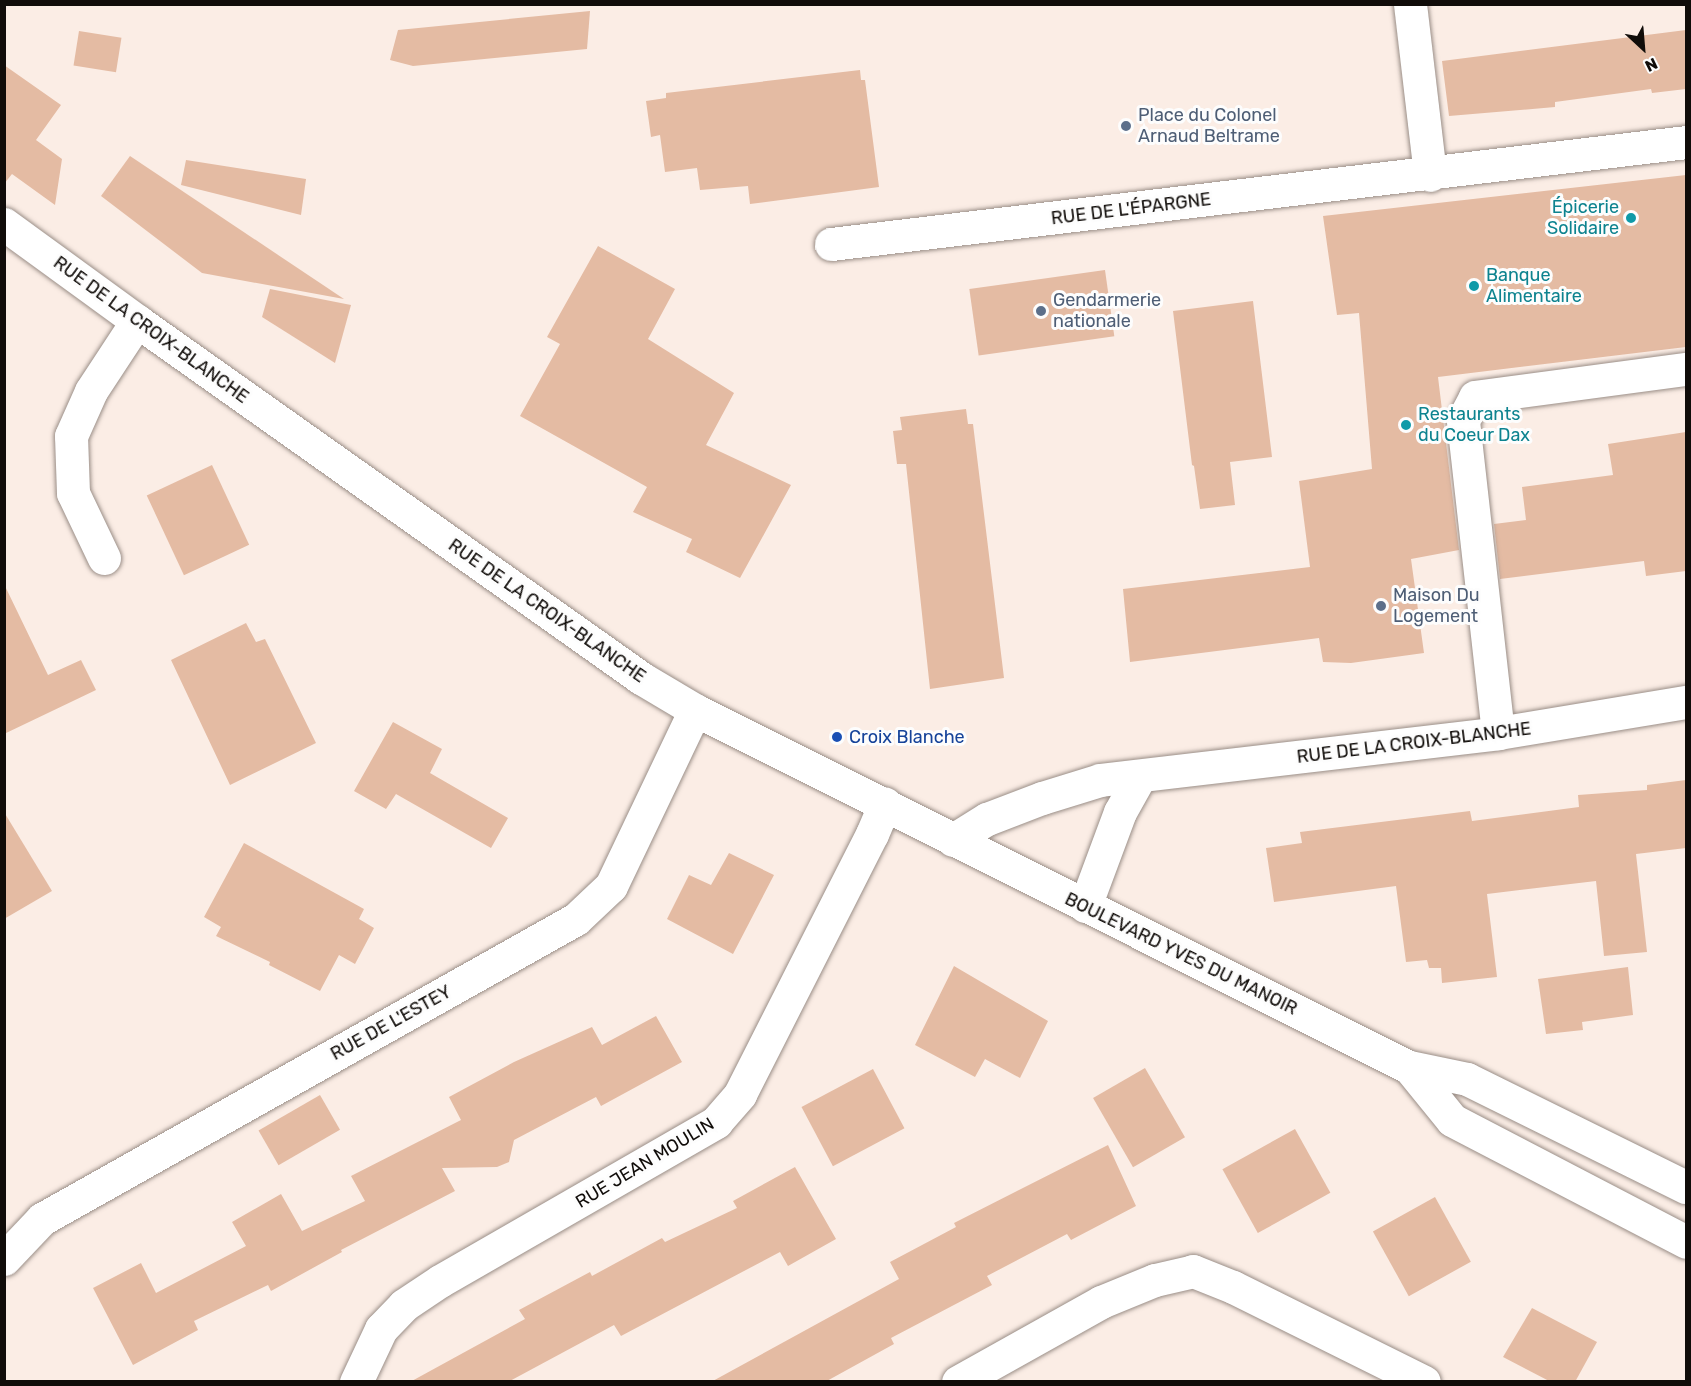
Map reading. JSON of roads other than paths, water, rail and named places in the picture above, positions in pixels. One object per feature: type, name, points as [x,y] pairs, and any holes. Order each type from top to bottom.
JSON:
[{"type":"street","points":[[1410,4],[1430,175]]},
{"type":"street","name":"RUE DE L'ÉPARGNE","points":[[831,244],[1430,175],[1686,142]]},
{"type":"street","name":"RUE DE LA CROIX-BLANCHE","points":[[4,224],[641,678],[695,710],[953,840],[987,819],[1042,798],[1100,780],[1498,733],[1686,702]]},
{"type":"street","points":[[104,558],[73,494],[71,436],[91,391],[137,321]]},
{"type":"street","points":[[1498,733],[1462,420],[1475,398],[1686,369]]},
{"type":"street","name":"RUE DE L'ESTEY","points":[[4,1259],[42,1219],[576,919],[611,885],[695,710]]},
{"type":"street","points":[[1085,906],[1120,812],[1140,776]]},
{"type":"street","name":"RUE JEAN MOULIN","points":[[356,1382],[381,1329],[405,1305],[440,1281],[716,1122],[740,1094],[885,804]]},
{"type":"street","name":"BOULEVARD YVES DU MANOIR","points":[[953,840],[1409,1067],[1467,1079],[1686,1187]]},
{"type":"street","name":"BOULEVARD YVES DU MANOIR","points":[[1409,1067],[1452,1120],[1686,1242]]},
{"type":"street","points":[[958,1382],[1101,1302],[1155,1280],[1193,1272],[1233,1287],[1424,1382]]},
{"type":"place","name":"Place du Colonel Arnaud Beltrame","points":[[1126,126]]},
{"type":"place","name":"Épicerie Solidaire","points":[[1631,218]]},
{"type":"place","name":"Banque Alimentaire","points":[[1474,286]]},
{"type":"place","name":"Gendarmerie nationale","points":[[1041,311]]},
{"type":"place","name":"Restaurants du Coeur Dax","points":[[1406,425]]},
{"type":"place","name":"Maison Du Logement","points":[[1381,606]]},
{"type":"place","name":"Croix Blanche","points":[[837,737]]}]
